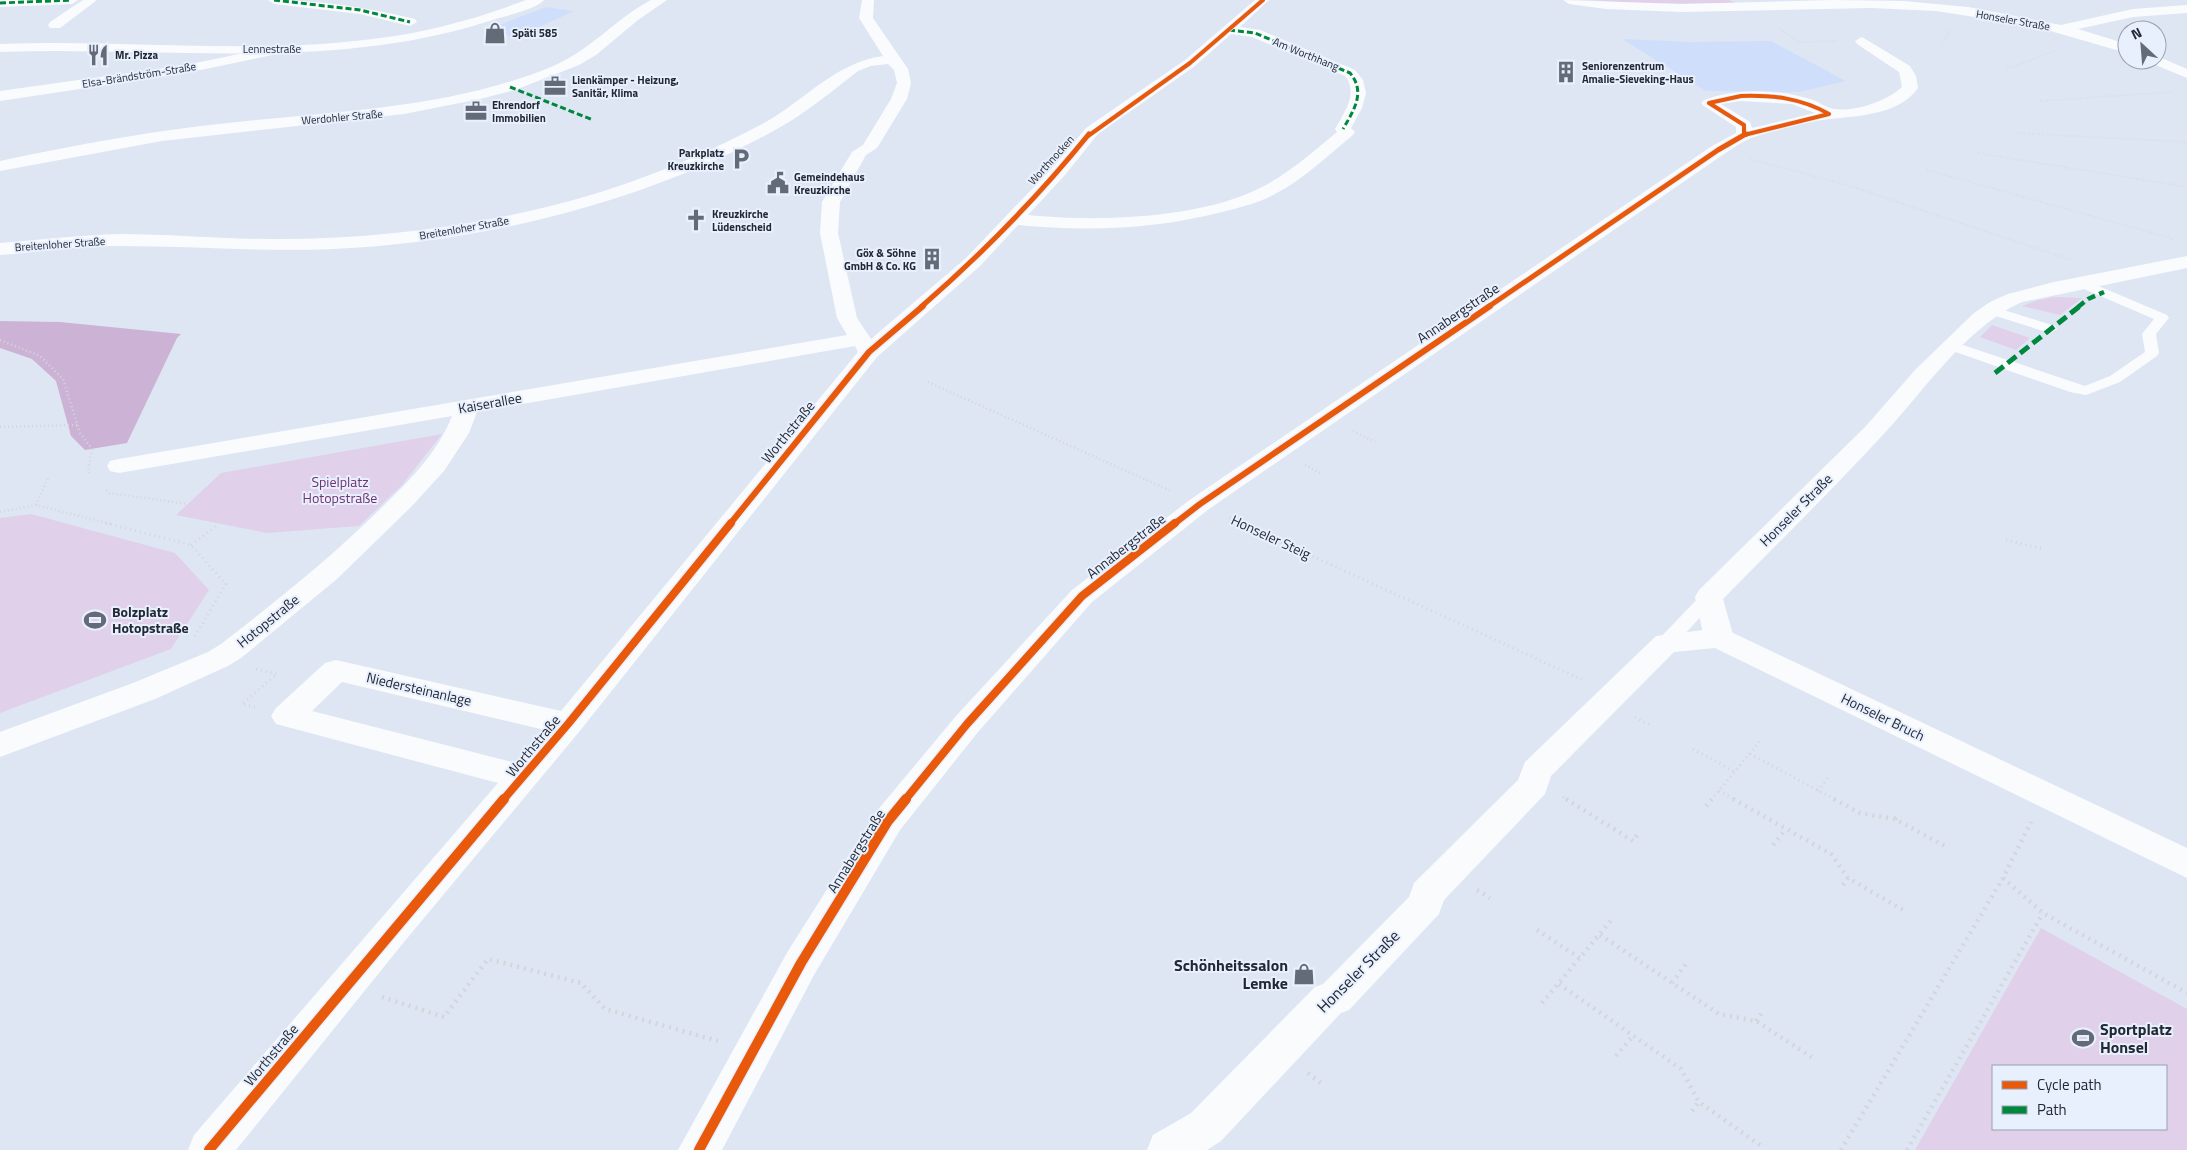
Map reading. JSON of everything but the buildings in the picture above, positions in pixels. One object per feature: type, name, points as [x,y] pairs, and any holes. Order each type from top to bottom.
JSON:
[{"type":"street","points":[[0,4],[72,0]]},
{"type":"street","points":[[55,25],[91,0]]},
{"type":"street","points":[[274,0],[360,10],[410,22]]},
{"type":"street","points":[[360,10],[380,0]]},
{"type":"street","name":"Lennestraße","points":[[0,48],[71,46],[277,50],[347,46],[414,37],[473,24],[538,0]]},
{"type":"street","name":"Werdohler Straße","points":[[0,166],[87,148],[182,133],[385,113],[475,97],[544,75],[575,61],[591,52],[644,9],[661,0]]},
{"type":"street","points":[[865,346],[847,318],[829,233],[829,210],[830,202],[860,152],[869,148],[899,99],[904,83],[901,69],[892,59],[866,18],[865,12],[868,0]]},
{"type":"street","name":"Worthnocken","points":[[865,346],[973,262],[1059,171],[1092,131],[1190,63],[1264,0]]},
{"type":"street","name":"Honseler Straße","points":[[1569,0],[1650,8],[1751,3],[1897,5],[1968,12],[2061,29],[2117,45]]},
{"type":"street","points":[[2061,29],[2133,14],[2187,9]]},
{"type":"street","name":"Am Worthhang","points":[[1012,219],[1068,224],[1130,224],[1184,216],[1235,203],[1266,192],[1291,177],[1345,130],[1361,92],[1360,85],[1350,73],[1255,33],[1229,30]]},
{"type":"street","name":"Annabergstraße","points":[[699,1150],[801,963],[888,821],[967,724],[1082,596],[1200,504],[1718,150],[1744,135],[1829,114],[1839,115],[1888,103],[1898,98],[1910,88],[1909,76],[1905,69],[1862,41]]},
{"type":"street","name":"Elsa-Brändström-Straße","points":[[0,96],[186,69],[277,50]]},
{"type":"street","name":"Breitenloher Straße","points":[[0,249],[119,240],[269,246],[336,243],[425,235],[513,219],[589,201],[656,178],[697,161],[743,140],[786,117],[853,68],[868,62],[892,59]]},
{"type":"street","points":[[2167,65],[2187,74]]},
{"type":"street","points":[[1744,135],[1744,125],[1709,102],[1726,98],[1785,98],[1810,103],[1829,114]]},
{"type":"street","name":"Honseler Straße","points":[[1709,597],[1860,445],[1980,317],[2015,298],[2115,276],[2183,252]]},
{"type":"street","name":"Kaiserallee","points":[[119,466],[467,407],[865,346]]},
{"type":"street","name":"Worthstraße","points":[[209,1150],[391,931],[568,724],[865,346]]},
{"type":"street","name":"Hotopstraße","points":[[0,745],[144,691],[218,659],[251,636],[295,600],[414,491],[456,436],[467,407]]},
{"type":"street","points":[[1666,643],[1719,638],[1709,597]]},
{"type":"street","name":"Honseler Bruch","points":[[1719,638],[2187,864]]},
{"type":"street","name":"Honseler Straße","points":[[1168,1150],[1206,1127],[1329,999],[1335,998],[1426,903],[1427,894],[1533,785],[1536,771],[1666,643]]},
{"type":"street","name":"Niedersteinanlage","points":[[287,716],[336,670],[568,724]]},
{"type":"street","points":[[287,716],[522,777]]},
{"type":"lane","points":[[1952,346],[2070,388],[2086,391],[2115,379],[2152,353],[2149,334],[2162,318],[2082,283]]},
{"type":"lane","points":[[1991,310],[2050,329]]},
{"type":"lane","points":[[1666,643],[1709,597]]},
{"type":"path","points":[[1751,3],[1799,42],[1862,41]]},
{"type":"path","points":[[2040,101],[2179,91]]},
{"type":"path","points":[[2017,133],[2187,142]]},
{"type":"path","points":[[1718,150],[1850,186],[2115,276]]},
{"type":"path","points":[[1978,153],[2187,188]]},
{"type":"path","points":[[1927,170],[2116,221],[2183,252]]},
{"type":"path","points":[[0,340],[40,356],[63,379],[80,433],[92,449],[88,471],[93,477]]},
{"type":"path","points":[[0,427],[77,425]]},
{"type":"path","points":[[36,505],[48,478]]},
{"type":"path","points":[[104,487],[109,493],[188,504]]},
{"type":"path","points":[[0,512],[36,505],[191,545],[226,584],[193,640]]},
{"type":"path","points":[[191,545],[219,524]]},
{"type":"path","points":[[2006,540],[2043,550]]},
{"type":"path","points":[[218,659],[277,674],[242,704],[287,716]]},
{"type":"path","points":[[1706,806],[1761,740]]},
{"type":"path","points":[[1693,749],[1735,772]]},
{"type":"path","points":[[1750,754],[1860,813],[1895,819],[1945,846]]},
{"type":"path","points":[[1818,790],[1829,776]]},
{"type":"path","points":[[1534,779],[1632,841],[1637,835]]},
{"type":"path","points":[[1718,791],[1831,854],[1848,878],[1905,911]]},
{"type":"path","points":[[1841,1150],[2003,878],[2046,796]]},
{"type":"path","points":[[1895,819],[1899,814]]},
{"type":"path","points":[[1773,845],[1786,829]]},
{"type":"path","points":[[1843,885],[1848,878]]},
{"type":"path","points":[[2003,878],[2043,913],[2187,993]]},
{"type":"path","points":[[1907,1150],[2043,913]]},
{"type":"path","points":[[1542,1003],[1614,918]]},
{"type":"path","points":[[1537,930],[1580,960]]},
{"type":"path","points":[[1600,935],[1719,1014],[1756,1020],[1813,1058]]},
{"type":"path","points":[[398,1002],[444,1017],[488,959],[582,983],[605,1009],[714,1040]]},
{"type":"path","points":[[1672,983],[1686,964]]},
{"type":"path","points":[[1559,984],[1681,1069],[1699,1102],[1761,1146]]},
{"type":"path","points":[[1756,1020],[1762,1013]]},
{"type":"path","points":[[1616,1056],[1633,1036]]},
{"type":"path","points":[[1692,1111],[1699,1102]]},
{"type":"shaded area","points":[[546,7],[574,11],[513,39],[496,26]]},
{"type":"shaded area","points":[[1622,39],[1691,42],[1771,41],[1846,81],[1799,92],[1706,91]]},
{"type":"shaded area","points":[[0,321],[60,322],[181,334],[177,338],[127,443],[85,450],[71,436],[56,381],[32,359],[0,348]]},
{"type":"green space","points":[[1591,0],[1729,0],[1736,3],[1650,4]]},
{"type":"green space","points":[[2054,297],[2082,298],[2060,315],[2022,306],[2035,301]]},
{"type":"green space","points":[[1992,325],[2030,338],[2016,350],[1980,337]]},
{"type":"green space","name":"Spielplatz Hotopstraße","points":[[442,434],[402,485],[359,526],[267,533],[176,515],[221,473]]},
{"type":"green space","name":"Bolzplatz Hotopstraße","points":[[31,514],[175,553],[209,590],[171,649],[0,713],[0,518]]},
{"type":"green space","name":"Sportplatz Honsel","points":[[2041,928],[2187,1009],[2187,1150],[1915,1150]]},
{"type":"marked path","points":[[0,3],[72,0]]},
{"type":"marked path","points":[[274,0],[360,10],[410,22]]},
{"type":"marked path","points":[[1229,30],[1255,33],[1350,73],[1356,80],[1359,93],[1355,108],[1343,129]]},
{"type":"marked path","points":[[510,87],[593,120]]},
{"type":"marked path","points":[[1995,373],[2088,299],[2104,292]]},
{"type":"cycle path","points":[[209,1150],[391,931],[568,724],[869,352],[973,262],[1059,171],[1092,131],[1190,63],[1263,0]]},
{"type":"cycle path","points":[[699,1150],[801,963],[888,821],[967,724],[1082,596],[1200,504],[1718,150],[1744,135],[1829,114],[1805,102],[1780,97],[1741,96],[1709,103],[1744,125],[1744,135]]},
{"type":"place","name":"Späti 585","points":[[495,33]]},
{"type":"place","name":"Mr. Pizza","points":[[98,55]]},
{"type":"place","name":"Seniorenzentrum Amalie-Sieveking-Haus","points":[[1566,72]]},
{"type":"place","name":"Lienkämper - Heizung, Sanitär, Klima","points":[[555,86]]},
{"type":"place","name":"Ehrendorf Immobilien","points":[[476,111]]},
{"type":"place","name":"Parkplatz Kreuzkirche","points":[[741,159]]},
{"type":"place","name":"Gemeindehaus Kreuzkirche","points":[[778,183]]},
{"type":"place","name":"Kreuzkirche Lüdenscheid","points":[[696,220]]},
{"type":"place","name":"Göx & Söhne GmbH & Co. KG","points":[[932,259]]},
{"type":"place","name":"Bolzplatz Hotopstraße","points":[[95,620]]},
{"type":"place","name":"Schönheitssalon Lemke","points":[[1304,974]]},
{"type":"place","name":"Sportplatz Honsel","points":[[2083,1038]]}]
